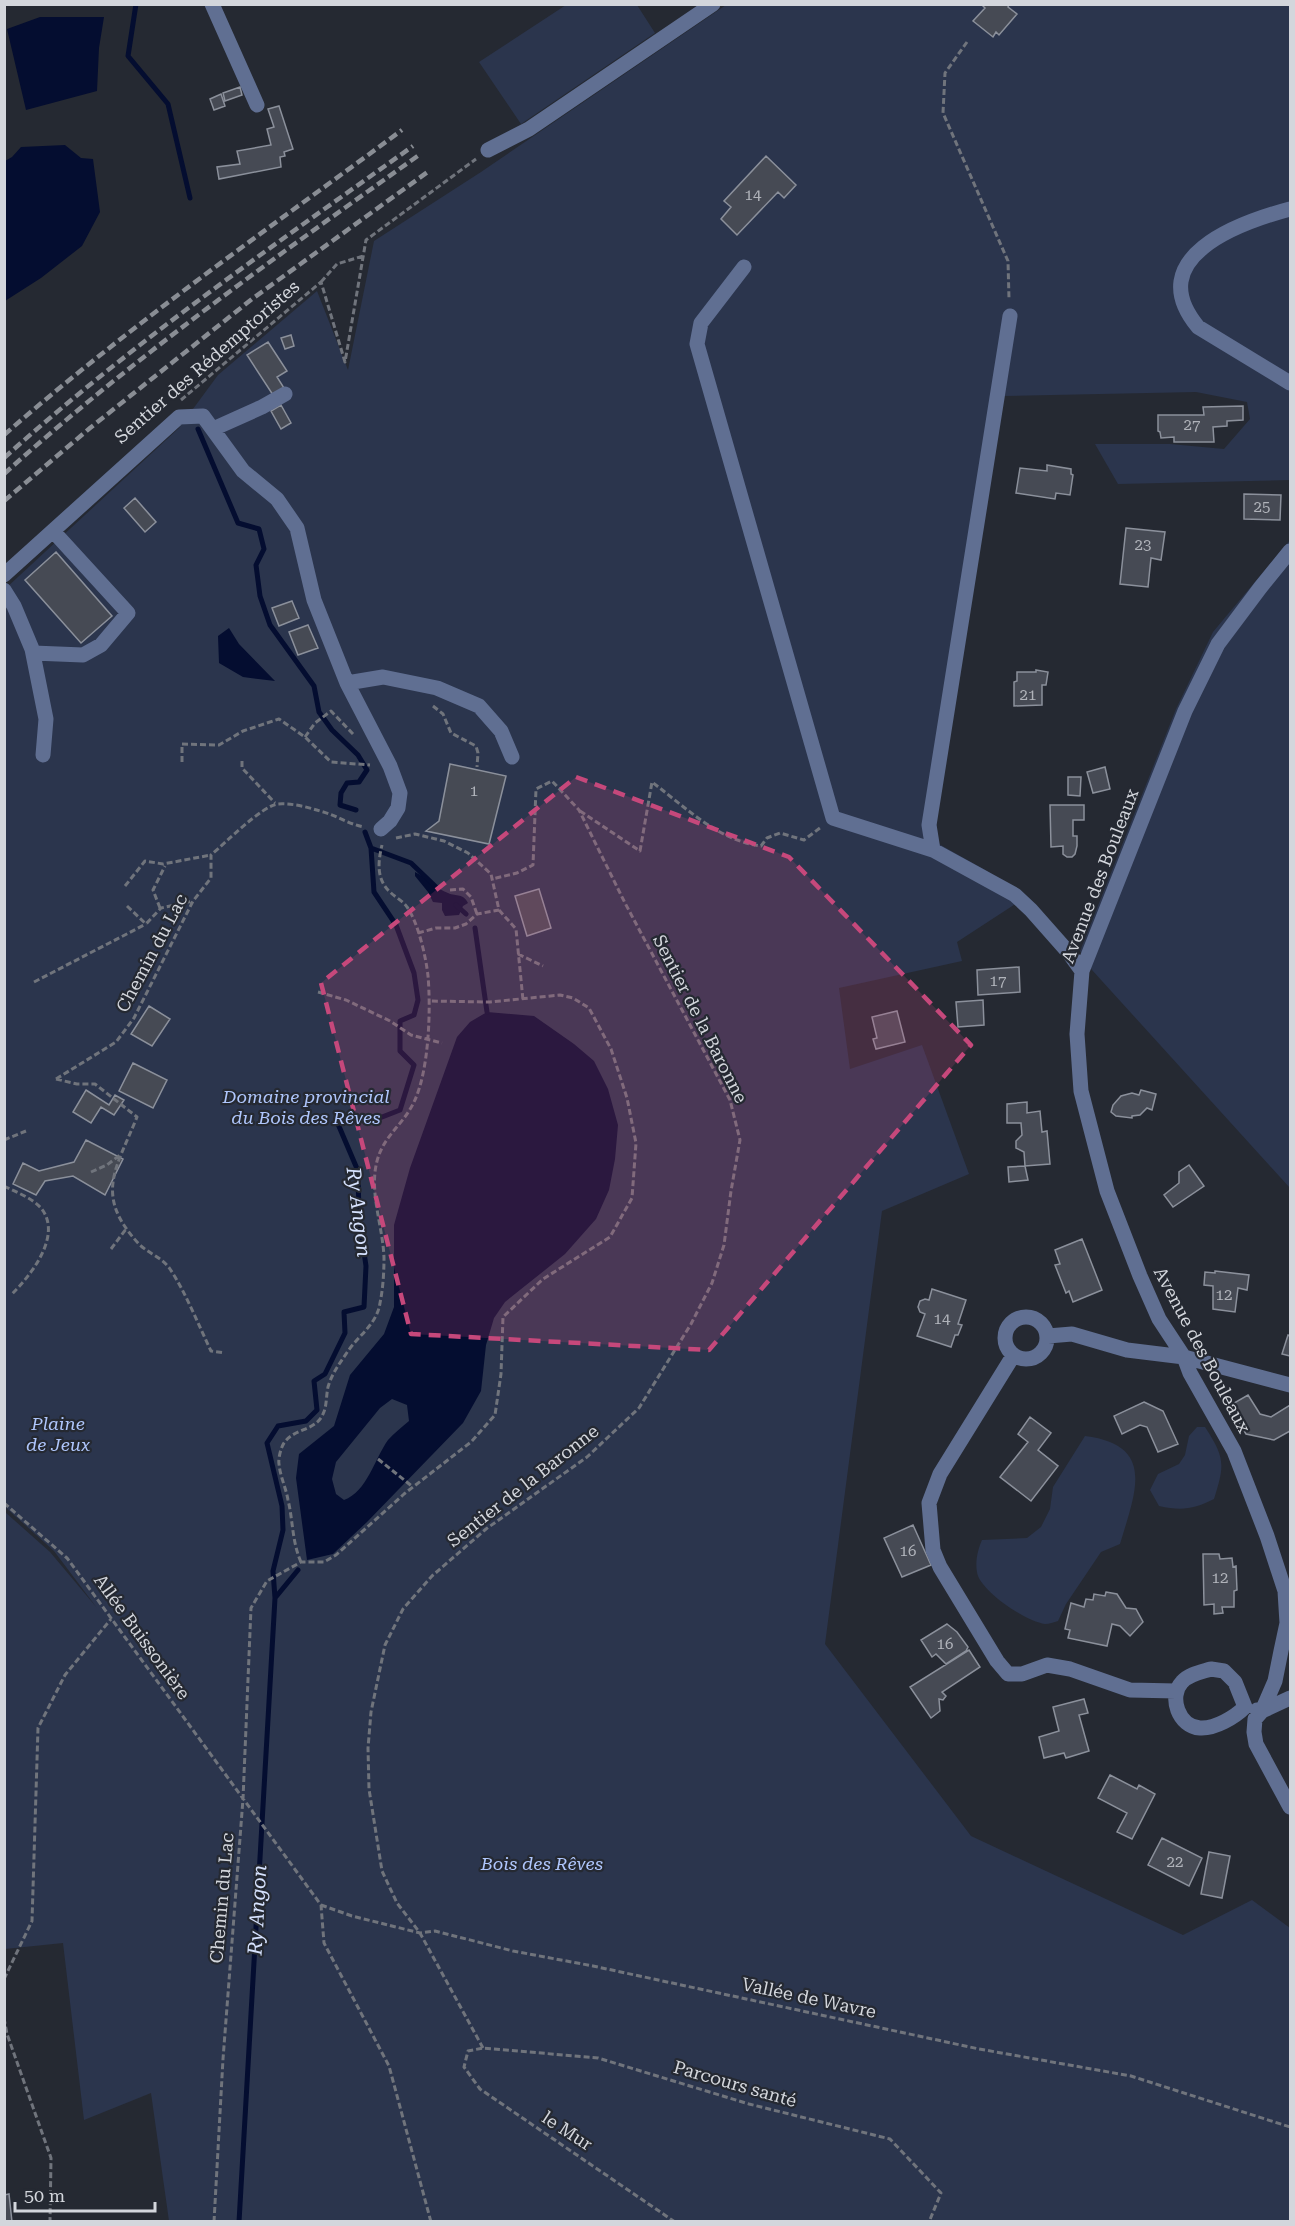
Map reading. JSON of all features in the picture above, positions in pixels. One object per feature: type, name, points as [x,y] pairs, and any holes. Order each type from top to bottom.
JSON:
[{"type":"street","points":[[212,4],[257,105]]},
{"type":"street","points":[[488,150],[529,129],[713,4]]},
{"type":"street","points":[[1290,209],[1244,225],[1205,245],[1188,262],[1182,274],[1180,288],[1187,314],[1198,327],[1290,383]]},
{"type":"street","points":[[744,267],[701,323],[697,344],[833,819],[933,850],[1015,895],[1069,952],[1082,971]]},
{"type":"street","points":[[933,850],[929,825],[1010,316]]},
{"type":"street","points":[[213,429],[262,408],[285,394]]},
{"type":"street","points":[[4,575],[179,410],[203,416],[243,471],[277,499],[297,528],[314,600],[347,683],[390,766],[400,793],[398,808],[382,835]]},
{"type":"street","points":[[33,653],[83,655],[101,645],[128,613],[53,531]]},
{"type":"street","name":"Avenue des Bouleaux","points":[[1290,551],[1227,631],[1203,673],[1157,780],[1082,971],[1077,1034],[1080,1079],[1096,1154],[1107,1191],[1159,1319],[1184,1358],[1190,1373],[1234,1451],[1267,1536],[1285,1591],[1287,1623],[1275,1681],[1262,1710],[1255,1719],[1256,1744],[1290,1807]]},
{"type":"street","points":[[4,591],[14,606],[33,653],[46,718],[43,756]]},
{"type":"street","points":[[347,683],[383,677],[437,688],[479,706],[501,731],[512,757]]},
{"type":"street","points":[[1028,1316],[1041,1323],[1048,1336],[1046,1348],[1037,1357],[1025,1360],[1013,1356],[1005,1345],[1005,1330],[1014,1319],[1028,1316]]},
{"type":"street","points":[[1048,1336],[1072,1334],[1127,1350],[1184,1358],[1290,1385]]},
{"type":"street","points":[[1013,1356],[940,1474],[930,1503],[933,1550],[940,1568],[997,1661],[1008,1674],[1022,1674],[1047,1665],[1070,1669],[1130,1690],[1176,1691]]},
{"type":"street","points":[[1211,1669],[1224,1671],[1234,1682],[1245,1707],[1239,1713],[1215,1726],[1199,1728],[1185,1722],[1177,1708],[1176,1691],[1183,1681],[1195,1673],[1211,1669]]},
{"type":"street","points":[[1245,1707],[1262,1710],[1290,1698]]},
{"type":"path","points":[[968,42],[945,73],[943,113],[1008,261],[1010,316]]},
{"type":"path","name":"Sentier des Rédemptoristes","points":[[179,410],[321,282],[345,362],[366,240],[488,150]]},
{"type":"path","points":[[321,282],[337,264],[363,256]]},
{"type":"path","points":[[425,701],[443,714],[451,734],[476,746],[477,767]]},
{"type":"path","points":[[305,737],[315,723],[326,714]]},
{"type":"path","points":[[182,762],[182,744],[219,745],[243,731],[279,719],[305,737],[331,762],[369,765]]},
{"type":"path","points":[[242,761],[242,768],[276,804]]},
{"type":"path","name":"Sentier de la Baronne","points":[[483,2048],[420,1933],[397,1903],[382,1871],[369,1789],[370,1712],[385,1645],[403,1609],[432,1576],[486,1529],[587,1457],[639,1408],[691,1324],[712,1283],[724,1245],[730,1191],[740,1140],[730,1100],[625,903],[579,810],[552,781],[536,789],[533,865],[517,873],[492,879]]},
{"type":"path","points":[[579,810],[640,851],[652,782],[708,824],[745,844],[761,846],[767,838],[780,833],[804,840],[833,819]]},
{"type":"path","points":[[125,886],[145,861],[163,864],[211,855],[256,816],[276,804],[296,805],[321,811],[382,835],[379,874],[387,889],[407,907],[418,933],[428,973],[427,1039],[421,1085],[408,1113],[388,1135],[380,1151],[375,1172],[375,1192],[384,1257],[380,1304],[375,1320],[350,1348],[333,1373],[323,1415],[315,1425],[293,1434],[283,1444],[278,1464],[289,1501],[297,1552],[301,1562],[324,1562],[336,1555],[412,1487],[471,1442],[495,1415],[501,1374],[503,1317],[543,1279],[610,1237],[632,1198],[636,1143],[627,1098],[611,1049],[589,1008],[573,998],[560,995],[490,1002],[429,1001]]},
{"type":"path","points":[[394,839],[415,834],[444,841],[468,853],[491,874],[499,910],[516,929],[522,1000]]},
{"type":"path","name":"Chemin du Lac","points":[[122,1154],[137,1117],[95,1084],[76,1084],[56,1079],[116,1042],[134,1018],[193,901],[211,878],[211,855]]},
{"type":"path","points":[[161,908],[153,890],[165,866]]},
{"type":"path","points":[[450,890],[463,889],[471,897],[477,914]]},
{"type":"path","points":[[34,982],[146,924],[161,908],[193,901]]},
{"type":"path","points":[[127,906],[146,924]]},
{"type":"path","points":[[418,933],[436,928],[455,928],[466,924],[477,914],[499,910]]},
{"type":"path","points":[[518,954],[543,966]]},
{"type":"path","points":[[318,992],[346,1000],[390,1021],[411,1035],[442,1043]]},
{"type":"path","points":[[4,1140],[26,1131]]},
{"type":"path","points":[[91,1172],[107,1165],[122,1154]]},
{"type":"path","points":[[122,1154],[111,1189],[115,1210],[140,1246],[156,1254],[170,1268],[211,1351],[225,1353]]},
{"type":"path","points":[[4,1186],[41,1208],[48,1224],[42,1256],[34,1271],[12,1294]]},
{"type":"path","points":[[111,1249],[126,1228]]},
{"type":"path","points":[[378,1460],[412,1487]]},
{"type":"path","name":"Allée Buissonière","points":[[4,1503],[67,1558],[321,1905]]},
{"type":"path","name":"Chemin du Lac","points":[[214,2222],[223,2059],[243,1799],[251,1608],[267,1581],[301,1562]]},
{"type":"path","points":[[4,1979],[32,1921],[38,1728],[65,1675],[111,1618]]},
{"type":"path","points":[[321,1905],[324,1943],[388,2067],[431,2222]]},
{"type":"path","name":"Vallée de Wavre","points":[[321,1905],[352,1916],[420,1933],[435,1931],[513,1951],[979,2049],[1131,2076],[1290,2127]]},
{"type":"path","points":[[4,2018],[7,2034],[51,2158],[50,2222]]},
{"type":"path","name":"Parcours santé","points":[[468,2051],[483,2048],[598,2058],[749,2104],[890,2139],[941,2193],[929,2222]]},
{"type":"path","name":"le Mur","points":[[468,2051],[464,2067],[480,2089],[675,2222]]},
{"type":"highlighted area","points":[[576,777],[789,857],[971,1045],[709,1350],[411,1334],[321,983]]},
{"type":"green space","points":[[566,5],[637,5],[655,33],[521,124],[479,62]]},
{"type":"green space","name":"Bois des Rêves","points":[[726,5],[1290,5],[1290,480],[1118,484],[1095,444],[1170,444],[1224,449],[1250,419],[1247,402],[1196,392],[1003,396],[936,822],[939,844],[987,871],[1026,897],[957,942],[962,961],[839,988],[850,1069],[922,1045],[969,1174],[882,1211],[825,1644],[971,1836],[1183,1935],[1252,1900],[1290,1928],[1290,2221],[169,2221],[151,2093],[84,2120],[63,1943],[5,1949],[5,1512],[50,1552],[97,1608],[54,1551],[5,1507],[5,589],[179,428],[218,375],[317,291],[348,370],[374,241],[481,172]]},
{"type":"green space","points":[[1290,540],[1290,1188],[1092,970],[1080,951],[1176,709],[1213,632]]},
{"type":"green space","points":[[1197,1427],[1205,1427],[1220,1454],[1220,1477],[1214,1499],[1188,1508],[1159,1506],[1150,1490],[1158,1474],[1179,1464],[1185,1455],[1189,1436]]},
{"type":"green space","points":[[1085,1436],[1108,1441],[1123,1450],[1132,1461],[1135,1490],[1120,1544],[1101,1552],[1066,1604],[1058,1621],[1045,1624],[1027,1618],[994,1596],[977,1572],[977,1555],[982,1540],[1027,1538],[1041,1527],[1050,1509],[1053,1487]]},
{"type":"shaded area","points":[[40,17],[104,17],[99,48],[97,91],[26,110],[7,29]]},
{"type":"shaded area","points":[[65,145],[81,158],[93,159],[100,212],[82,246],[41,278],[5,301],[5,161],[21,147]]},
{"type":"shaded area","points":[[229,628],[239,644],[275,681],[243,677],[219,663],[218,636]]},
{"type":"shaded area","points":[[415,872],[444,891],[464,898],[468,903],[463,906],[459,915],[445,916],[442,903],[433,902],[415,876]]},
{"type":"shaded area","points":[[487,1012],[534,1016],[594,1061],[608,1089],[618,1125],[609,1190],[596,1219],[565,1254],[505,1302],[494,1318],[486,1345],[481,1391],[463,1423],[333,1554],[307,1560],[296,1478],[299,1454],[334,1426],[350,1375],[384,1334],[394,1307],[394,1225],[410,1168],[457,1037],[470,1022]],"holes":[[[392,1399],[407,1405],[409,1421],[388,1440],[359,1490],[344,1500],[336,1494],[332,1479],[336,1462],[380,1408]]]},
{"type":"building","points":[[981,4],[1009,4],[1008,7],[1017,14],[999,35],[996,32],[993,37],[973,21],[985,8]]},
{"type":"building","points":[[240,87],[242,95],[225,101],[223,93]]},
{"type":"building","points":[[221,94],[225,106],[214,110],[210,99]]},
{"type":"building","points":[[279,106],[293,149],[284,152],[285,156],[280,157],[281,167],[219,179],[217,167],[240,164],[237,151],[271,145],[267,129],[274,127],[268,109]]},
{"type":"building","points":[[766,156],[796,185],[784,198],[778,192],[737,235],[721,219],[731,207],[724,201]]},
{"type":"building","points":[[291,335],[294,346],[285,349],[281,338]]},
{"type":"building","points":[[268,342],[287,371],[277,377],[284,388],[273,395],[247,355]]},
{"type":"building","points":[[281,405],[291,423],[281,429],[271,411]]},
{"type":"building","points":[[1243,406],[1243,420],[1227,421],[1227,426],[1213,427],[1214,442],[1174,442],[1174,437],[1161,438],[1158,431],[1158,415],[1204,415],[1203,407]]},
{"type":"building","points":[[1047,465],[1071,469],[1073,475],[1070,495],[1056,493],[1055,499],[1016,493],[1020,468],[1047,471]]},
{"type":"building","points":[[1244,494],[1281,495],[1280,520],[1244,519]]},
{"type":"building","points":[[135,498],[156,522],[145,532],[124,508]]},
{"type":"building","points":[[1126,528],[1165,532],[1161,560],[1151,558],[1148,587],[1120,584]]},
{"type":"building","points":[[56,552],[112,616],[81,643],[25,580]]},
{"type":"building","points":[[292,601],[299,618],[279,626],[272,608]]},
{"type":"building","points":[[308,625],[318,648],[298,655],[289,632]]},
{"type":"building","points":[[1036,670],[1048,672],[1046,685],[1042,685],[1042,705],[1014,706],[1014,682],[1017,681],[1017,672],[1036,672]]},
{"type":"building","points":[[450,764],[506,776],[489,844],[426,831],[439,821]]},
{"type":"building","points":[[1105,767],[1110,789],[1093,793],[1087,772]]},
{"type":"building","points":[[1068,777],[1081,777],[1080,796],[1068,795]]},
{"type":"building","points":[[1050,805],[1084,805],[1084,820],[1073,820],[1073,836],[1077,836],[1077,846],[1072,857],[1063,854],[1063,846],[1051,847]]},
{"type":"building","points":[[539,889],[551,928],[527,936],[515,896]]},
{"type":"building","points":[[1019,967],[1020,992],[978,995],[977,970]]},
{"type":"building","points":[[983,1000],[984,1025],[958,1027],[956,1002]]},
{"type":"building","points":[[149,1006],[170,1019],[152,1046],[131,1034]]},
{"type":"building","points":[[897,1011],[905,1042],[876,1049],[873,1039],[877,1038],[872,1017]]},
{"type":"building","points":[[133,1063],[167,1080],[153,1108],[119,1091]]},
{"type":"building","points":[[86,1090],[109,1105],[115,1095],[124,1100],[114,1115],[101,1107],[91,1123],[73,1112]]},
{"type":"building","points":[[1141,1090],[1156,1094],[1152,1110],[1147,1108],[1140,1115],[1132,1116],[1132,1118],[1116,1116],[1111,1112],[1113,1105],[1121,1096],[1132,1093],[1139,1095]]},
{"type":"building","points":[[1027,1102],[1027,1113],[1040,1111],[1042,1132],[1047,1131],[1050,1164],[1025,1166],[1024,1152],[1016,1148],[1016,1141],[1022,1135],[1021,1123],[1007,1123],[1007,1104]]},
{"type":"building","points":[[86,1140],[123,1159],[105,1195],[73,1176],[45,1181],[36,1195],[13,1184],[23,1163],[39,1171],[74,1162]]},
{"type":"building","points":[[1189,1165],[1204,1186],[1173,1207],[1164,1195],[1179,1183],[1179,1172]]},
{"type":"building","points":[[1025,1166],[1028,1180],[1009,1182],[1008,1167]]},
{"type":"building","points":[[1082,1239],[1102,1290],[1073,1302],[1069,1291],[1066,1293],[1055,1265],[1060,1264],[1055,1250]]},
{"type":"building","points":[[1215,1271],[1249,1275],[1247,1290],[1238,1288],[1235,1312],[1213,1309],[1213,1286],[1204,1285],[1205,1272],[1215,1273]]},
{"type":"building","points":[[932,1289],[966,1300],[958,1324],[962,1325],[951,1347],[917,1336],[925,1314],[920,1312],[918,1307],[920,1301],[929,1300]]},
{"type":"building","points":[[1288,1335],[1290,1336],[1290,1356],[1282,1354]]},
{"type":"building","points":[[1248,1395],[1260,1414],[1271,1417],[1290,1405],[1290,1431],[1274,1440],[1246,1434],[1229,1406]]},
{"type":"building","points":[[1144,1402],[1163,1411],[1178,1444],[1158,1452],[1147,1427],[1140,1425],[1122,1434],[1114,1416]]},
{"type":"building","points":[[1030,1417],[1051,1433],[1038,1450],[1058,1466],[1031,1501],[1000,1477],[1028,1442],[1018,1434]]},
{"type":"building","points":[[913,1525],[931,1565],[902,1577],[884,1538]]},
{"type":"building","points":[[1203,1554],[1219,1554],[1220,1559],[1232,1558],[1233,1567],[1236,1566],[1237,1590],[1234,1591],[1234,1607],[1222,1607],[1223,1613],[1214,1614],[1214,1604],[1204,1605]]},
{"type":"building","points":[[1106,1592],[1117,1594],[1126,1608],[1136,1609],[1143,1622],[1130,1636],[1120,1626],[1112,1624],[1107,1646],[1068,1638],[1070,1630],[1065,1629],[1071,1603],[1084,1607],[1086,1599],[1093,1600],[1094,1594],[1105,1596]]},
{"type":"building","points":[[947,1624],[957,1632],[968,1647],[966,1651],[946,1664],[936,1654],[932,1657],[921,1640]]},
{"type":"building","points":[[969,1650],[980,1667],[942,1692],[946,1696],[943,1700],[939,1699],[940,1711],[931,1718],[910,1687]]},
{"type":"building","points":[[1084,1699],[1088,1713],[1079,1715],[1089,1751],[1066,1758],[1064,1753],[1044,1758],[1039,1737],[1059,1731],[1053,1707]]},
{"type":"building","points":[[1110,1775],[1137,1789],[1139,1785],[1155,1794],[1132,1839],[1117,1832],[1127,1813],[1098,1798]]},
{"type":"building","points":[[1162,1838],[1202,1858],[1189,1886],[1148,1865]]},
{"type":"building","points":[[1209,1852],[1230,1856],[1222,1898],[1201,1894]]},
{"type":"building","points":[[9,2194],[12,2222],[4,2222],[4,2195]]},
{"type":"waterway","name":"Ry Angon","points":[[136,4],[128,56],[168,104],[190,198]]},
{"type":"waterway","name":"Ry Angon","points":[[198,429],[238,523],[259,529],[264,549],[256,565],[260,596],[270,625],[314,686],[319,712],[332,730],[358,755],[367,770],[359,782],[347,783],[341,793],[340,805],[356,810]]},
{"type":"waterway","name":"Ry Angon","points":[[365,832],[371,848],[411,863],[436,887]]},
{"type":"waterway","name":"Ry Angon","points":[[275,1598],[273,1571],[283,1530],[282,1506],[267,1443],[278,1426],[306,1421],[317,1410],[314,1381],[325,1374],[345,1333],[344,1312],[364,1307],[366,1266],[359,1218],[358,1171],[338,1124],[346,1120],[377,1119],[400,1110],[414,1065],[400,1051],[400,1021],[414,1015],[418,1000],[414,973],[396,925],[374,892],[371,848]]},
{"type":"waterway","name":"Ry Angon","points":[[456,905],[466,914]]},
{"type":"waterway","name":"Ry Angon","points":[[475,928],[487,1012]]},
{"type":"waterway","name":"Ry Angon","points":[[239,2222],[275,1598],[298,1570]]},
{"type":"railway","points":[[4,435],[150,316],[402,130]]},
{"type":"railway","points":[[4,458],[102,375],[204,296],[413,146]]},
{"type":"railway","points":[[4,474],[104,389],[207,308],[419,155]]},
{"type":"railway","points":[[4,501],[90,428],[252,299],[429,171]]},
{"type":"park label","name":"Domaine provincial du Bois des Rêves","points":[[306,1107]]},
{"type":"park label","name":"Plaine de Jeux","points":[[58,1434]]}]
